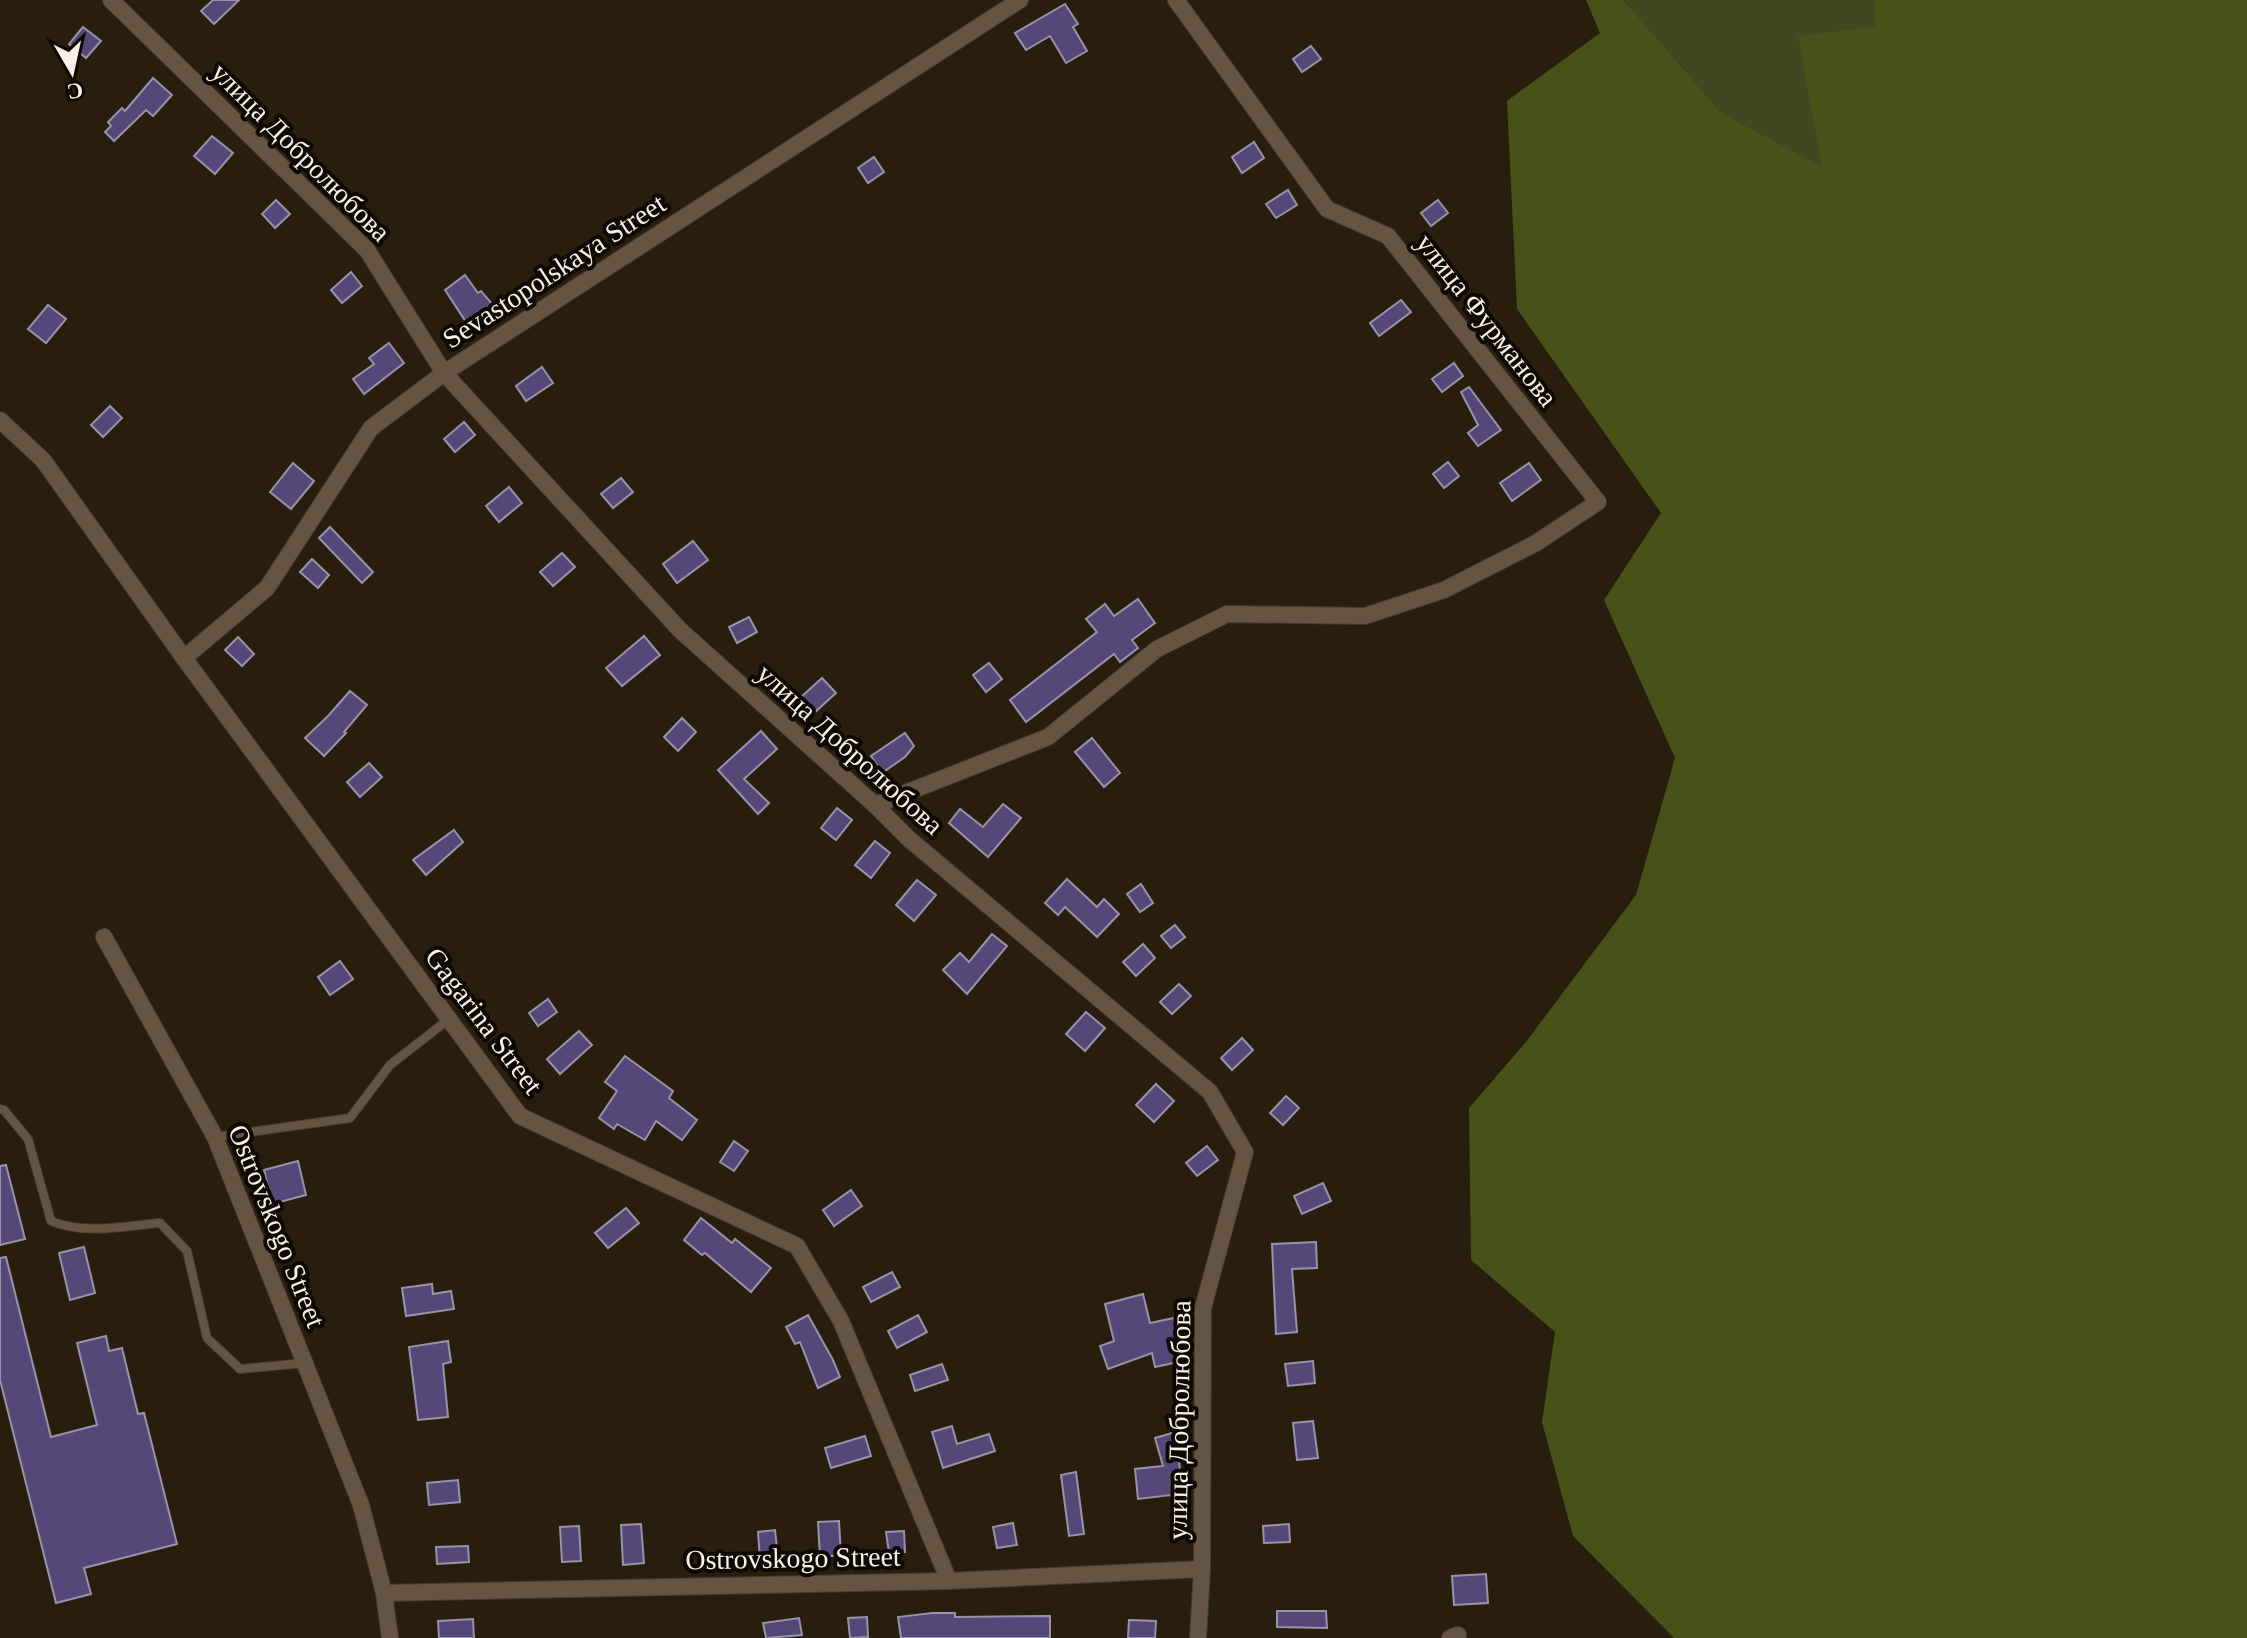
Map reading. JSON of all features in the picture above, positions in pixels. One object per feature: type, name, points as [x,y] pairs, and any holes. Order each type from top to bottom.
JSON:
[{"type":"street","name":"улица Добролюбова","points":[[111,0],[367,250],[444,373],[680,630],[909,839],[1210,1092],[1245,1152],[1203,1308],[1202,1569],[1198,1638]]},
{"type":"street","name":"Sevastopolskaya Street","points":[[184,658],[267,588],[371,428],[444,373],[1020,0]]},
{"type":"street","name":"улица Фурманова","points":[[875,805],[1048,737],[1157,649],[1227,614],[1365,616],[1444,590],[1536,543],[1598,502],[1388,236],[1327,209],[1176,0]]},
{"type":"street","name":"Gagarina Street","points":[[0,420],[43,460],[184,658],[520,1116],[797,1246],[841,1321],[949,1581]]},
{"type":"street","name":"Ostrovskogo Street","points":[[104,937],[215,1137],[361,1505],[384,1593],[390,1638]]},
{"type":"street","name":"Ostrovskogo Street","points":[[384,1593],[949,1581],[1202,1569]]},
{"type":"lane","points":[[215,1137],[350,1118],[390,1065],[449,1018]]},
{"type":"lane","points":[[0,1109],[28,1139],[51,1221],[65,1227],[92,1228],[160,1223],[187,1251],[207,1338],[240,1369],[305,1363]]},
{"type":"green space","points":[[1586,0],[1624,0],[1721,112],[1822,167],[1798,36],[1875,27],[1875,0],[2247,0],[2247,1638],[1674,1638],[1573,1536],[1542,1422],[1555,1332],[1471,1260],[1469,1108],[1526,1042],[1636,895],[1675,758],[1604,600],[1661,513],[1517,309],[1507,101],[1600,33]]},
{"type":"green space","points":[[1624,0],[1875,0],[1876,27],[1823,168],[1721,112]]},
{"type":"building","points":[[213,0],[239,0],[214,24],[201,11]]},
{"type":"building","points":[[1065,4],[1078,24],[1073,27],[1087,51],[1066,63],[1050,36],[1026,50],[1015,33]]},
{"type":"building","points":[[83,27],[101,41],[86,58],[69,44]]},
{"type":"building","points":[[1311,46],[1321,59],[1302,72],[1293,59]]},
{"type":"building","points":[[153,78],[172,95],[153,116],[146,110],[114,141],[105,132],[111,126],[108,122],[122,108],[125,111]]},
{"type":"building","points":[[212,136],[233,153],[215,174],[194,156]]},
{"type":"building","points":[[1254,142],[1264,158],[1242,173],[1232,157]]},
{"type":"building","points":[[874,157],[884,172],[868,183],[858,168]]},
{"type":"building","points":[[1288,190],[1297,205],[1276,218],[1266,204]]},
{"type":"building","points":[[276,200],[290,214],[275,228],[262,214]]},
{"type":"building","points":[[1438,200],[1448,213],[1431,226],[1421,213]]},
{"type":"building","points":[[351,272],[362,286],[342,303],[331,290]]},
{"type":"building","points":[[465,275],[478,293],[481,291],[493,305],[468,325],[445,290]]},
{"type":"building","points":[[1401,300],[1411,312],[1379,336],[1370,323]]},
{"type":"building","points":[[48,305],[66,319],[46,343],[28,329]]},
{"type":"building","points":[[389,343],[404,363],[364,394],[353,379],[374,364],[369,358]]},
{"type":"building","points":[[1454,363],[1463,376],[1442,392],[1432,379]]},
{"type":"building","points":[[542,367],[553,383],[526,401],[516,386]]},
{"type":"building","points":[[1469,387],[1501,430],[1478,446],[1468,433],[1478,425],[1461,392]]},
{"type":"building","points":[[110,406],[122,418],[103,437],[91,425]]},
{"type":"building","points":[[464,422],[475,435],[455,452],[444,439]]},
{"type":"building","points":[[1448,462],[1459,476],[1444,488],[1433,474]]},
{"type":"building","points":[[293,463],[314,481],[291,509],[270,492]]},
{"type":"building","points":[[1529,463],[1541,480],[1512,501],[1500,483]]},
{"type":"building","points":[[621,478],[633,492],[613,508],[601,494]]},
{"type":"building","points":[[509,487],[522,503],[499,522],[486,506]]},
{"type":"building","points":[[330,527],[373,572],[362,583],[319,538]]},
{"type":"building","points":[[693,541],[708,560],[677,583],[663,564]]},
{"type":"building","points":[[562,553],[575,567],[553,586],[540,572]]},
{"type":"building","points":[[312,559],[329,575],[318,588],[300,572]]},
{"type":"building","points":[[1138,599],[1155,623],[1132,640],[1138,648],[1120,662],[1114,654],[1026,722],[1010,700],[1097,632],[1086,619],[1105,604],[1114,616]]},
{"type":"building","points":[[749,617],[757,632],[737,643],[729,627]]},
{"type":"building","points":[[644,636],[660,655],[622,686],[606,668]]},
{"type":"building","points":[[238,637],[254,654],[242,666],[225,650]]},
{"type":"building","points":[[989,663],[1002,679],[986,692],[973,675]]},
{"type":"building","points":[[822,678],[836,693],[814,713],[800,698]]},
{"type":"building","points":[[350,691],[367,705],[324,756],[305,738]]},
{"type":"building","points":[[682,718],[696,732],[678,751],[664,737]]},
{"type":"building","points":[[761,731],[777,749],[744,779],[769,803],[758,814],[718,770]]},
{"type":"building","points":[[905,733],[914,746],[905,757],[882,773],[871,756]]},
{"type":"building","points":[[1092,738],[1120,773],[1104,787],[1075,752]]},
{"type":"building","points":[[369,763],[382,777],[360,797],[347,782]]},
{"type":"building","points":[[1003,804],[1021,818],[988,857],[949,823],[960,809],[983,827]]},
{"type":"building","points":[[837,808],[852,820],[836,840],[821,828]]},
{"type":"building","points":[[454,830],[463,842],[426,875],[413,860]]},
{"type":"building","points":[[875,841],[890,853],[871,878],[855,865]]},
{"type":"building","points":[[1067,879],[1097,907],[1104,899],[1119,914],[1097,937],[1065,907],[1058,915],[1045,903]]},
{"type":"building","points":[[917,880],[936,895],[914,921],[896,905]]},
{"type":"building","points":[[1141,884],[1153,903],[1140,912],[1127,894]]},
{"type":"building","points":[[1175,925],[1185,937],[1171,948],[1161,936]]},
{"type":"building","points":[[992,934],[1007,946],[967,994],[943,970],[960,953],[969,962]]},
{"type":"building","points":[[1143,944],[1155,958],[1136,976],[1123,962]]},
{"type":"building","points":[[340,961],[353,979],[330,995],[318,977]]},
{"type":"building","points":[[1179,984],[1191,996],[1172,1014],[1160,1002]]},
{"type":"building","points":[[548,999],[557,1012],[538,1026],[529,1013]]},
{"type":"building","points":[[1086,1012],[1105,1028],[1085,1051],[1066,1034]]},
{"type":"building","points":[[579,1031],[592,1045],[560,1074],[547,1059]]},
{"type":"building","points":[[1242,1038],[1253,1050],[1232,1070],[1221,1058]]},
{"type":"building","points":[[625,1056],[673,1091],[669,1098],[697,1120],[682,1140],[656,1121],[645,1140],[617,1124],[614,1129],[599,1118],[617,1091],[605,1082]]},
{"type":"building","points":[[1156,1084],[1174,1101],[1154,1122],[1136,1105]]},
{"type":"building","points":[[1286,1096],[1299,1108],[1283,1125],[1270,1113]]},
{"type":"building","points":[[734,1141],[748,1151],[734,1171],[720,1162]]},
{"type":"building","points":[[1207,1146],[1218,1160],[1197,1176],[1186,1163]]},
{"type":"building","points":[[298,1161],[306,1195],[272,1204],[264,1170]]},
{"type":"building","points":[[6,1165],[25,1239],[0,1245],[0,1166]]},
{"type":"building","points":[[1323,1183],[1331,1201],[1302,1214],[1294,1196]]},
{"type":"building","points":[[851,1190],[862,1206],[834,1226],[823,1210]]},
{"type":"building","points":[[626,1208],[639,1223],[608,1248],[595,1233]]},
{"type":"building","points":[[701,1218],[732,1243],[735,1239],[771,1268],[751,1292],[705,1253],[702,1255],[684,1240]]},
{"type":"building","points":[[1316,1242],[1317,1268],[1292,1269],[1297,1332],[1276,1334],[1272,1244]]},
{"type":"building","points":[[84,1247],[95,1293],[70,1300],[59,1253]]},
{"type":"building","points":[[6,1257],[51,1437],[97,1425],[77,1343],[106,1336],[109,1351],[122,1348],[138,1414],[144,1413],[177,1544],[84,1568],[91,1594],[56,1603],[0,1380],[0,1258]]},
{"type":"building","points":[[892,1272],[900,1287],[871,1302],[863,1287]]},
{"type":"building","points":[[432,1284],[433,1294],[451,1291],[454,1309],[406,1316],[402,1288]]},
{"type":"building","points":[[1143,1294],[1150,1323],[1174,1318],[1183,1361],[1155,1367],[1152,1353],[1108,1369],[1100,1346],[1114,1341],[1105,1304]]},
{"type":"building","points":[[808,1315],[840,1377],[818,1388],[800,1342],[795,1344],[786,1327]]},
{"type":"building","points":[[918,1315],[927,1332],[897,1348],[888,1331]]},
{"type":"building","points":[[448,1341],[451,1362],[443,1364],[448,1417],[418,1420],[409,1347]]},
{"type":"building","points":[[1313,1361],[1315,1383],[1288,1386],[1285,1364]]},
{"type":"building","points":[[942,1364],[948,1380],[915,1391],[910,1375]]},
{"type":"building","points":[[1313,1421],[1318,1458],[1297,1460],[1293,1423]]},
{"type":"building","points":[[952,1426],[957,1444],[989,1434],[995,1451],[943,1468],[932,1432]]},
{"type":"building","points":[[1179,1431],[1184,1449],[1178,1450],[1184,1510],[1175,1511],[1171,1495],[1138,1499],[1135,1469],[1163,1466],[1155,1438]]},
{"type":"building","points":[[865,1436],[871,1456],[831,1468],[825,1448]]},
{"type":"building","points":[[1076,1472],[1084,1534],[1069,1536],[1061,1475]]},
{"type":"building","points":[[458,1480],[460,1502],[429,1505],[427,1483]]},
{"type":"building","points":[[839,1521],[841,1555],[820,1557],[818,1522]]},
{"type":"building","points":[[1013,1523],[1017,1545],[997,1548],[993,1527]]},
{"type":"building","points":[[641,1524],[644,1563],[623,1565],[621,1525]]},
{"type":"building","points":[[1289,1524],[1290,1542],[1264,1543],[1263,1526]]},
{"type":"building","points":[[579,1526],[581,1561],[562,1562],[560,1527]]},
{"type":"building","points":[[775,1530],[778,1557],[760,1559],[758,1532]]},
{"type":"building","points":[[904,1531],[905,1552],[889,1553],[886,1532]]},
{"type":"building","points":[[468,1546],[469,1562],[437,1564],[436,1547]]},
{"type":"building","points":[[1486,1574],[1488,1603],[1454,1605],[1452,1576]]},
{"type":"building","points":[[1277,1611],[1326,1611],[1327,1628],[1277,1627]]},
{"type":"building","points":[[955,1613],[955,1617],[1050,1616],[1050,1638],[901,1638],[898,1617]]},
{"type":"building","points":[[867,1617],[868,1637],[850,1638],[848,1618]]},
{"type":"building","points":[[799,1618],[802,1635],[766,1638],[763,1623]]},
{"type":"building","points":[[473,1619],[474,1638],[439,1638],[438,1621]]},
{"type":"building","points":[[1129,1620],[1156,1621],[1155,1638],[1128,1638]]}]
